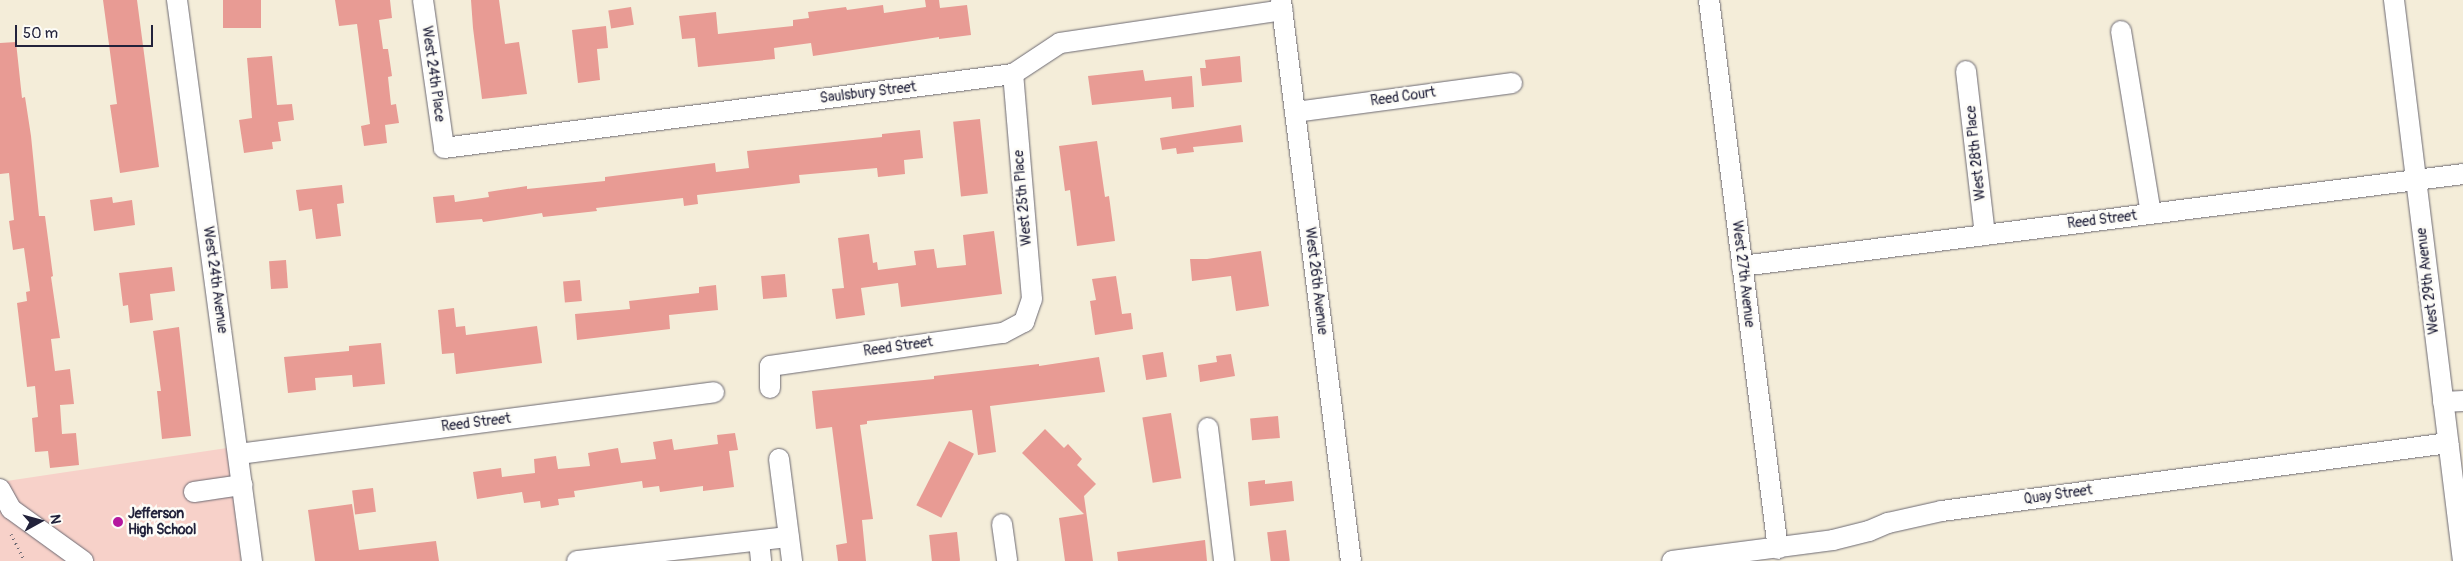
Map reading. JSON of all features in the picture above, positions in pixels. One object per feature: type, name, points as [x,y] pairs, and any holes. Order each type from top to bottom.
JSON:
[{"type":"street","name":"West 24th Avenue","points":[[177,0],[252,561]]},
{"type":"street","name":"West 24th Place","points":[[423,0],[444,148]]},
{"type":"street","name":"West 27th Avenue","points":[[1709,0],[1778,548]]},
{"type":"street","name":"West 29th Avenue","points":[[2394,0],[2462,561]]},
{"type":"street","name":"Saulsbury Street","points":[[444,148],[1013,74],[1060,43],[1282,5]]},
{"type":"street","name":"West 26th Avenue","points":[[1282,5],[1351,561]]},
{"type":"street","points":[[2121,32],[2151,214]]},
{"type":"street","name":"West 28th Place","points":[[1966,70],[1985,235]]},
{"type":"street","name":"West 25th Place","points":[[1013,74],[1032,299],[1024,322]]},
{"type":"street","name":"Reed Court","points":[[1295,112],[1512,82]]},
{"type":"street","name":"Reed Street","points":[[1742,266],[2463,174]]},
{"type":"street","name":"Reed Street","points":[[770,388],[770,366],[1003,333],[1024,322]]},
{"type":"street","name":"Reed Street","points":[[239,454],[714,392]]},
{"type":"street","points":[[2443,402],[2463,401]]},
{"type":"street","points":[[1208,428],[1224,561]]},
{"type":"street","name":"Quay Street","points":[[1672,561],[1833,540],[1869,531],[1888,523],[1942,510],[2448,443]]},
{"type":"street","points":[[779,459],[792,561]]},
{"type":"street","points":[[194,492],[242,485]]},
{"type":"street","points":[[2,496],[11,509],[83,561]]},
{"type":"street","points":[[1002,524],[1007,561]]},
{"type":"street","points":[[577,561],[789,537]]},
{"type":"street","points":[[758,541],[761,561]]},
{"type":"path","points":[[10,532],[25,561]]},
{"type":"shaded area","name":"Jefferson High School","points":[[227,448],[241,561],[0,561],[0,482]]},
{"type":"building","points":[[103,0],[137,0],[159,167],[120,173],[110,105],[117,104]]},
{"type":"building","points":[[223,0],[261,0],[261,28],[223,28]]},
{"type":"building","points":[[335,0],[390,0],[392,18],[379,20],[383,49],[388,49],[392,76],[388,77],[391,105],[396,104],[399,123],[385,125],[387,143],[364,146],[361,126],[370,124],[357,24],[339,26]]},
{"type":"building","points":[[471,0],[499,0],[505,44],[519,42],[527,94],[482,99]]},
{"type":"building","points":[[925,0],[939,0],[940,8],[967,5],[971,35],[939,39],[939,37],[813,56],[811,43],[774,48],[775,59],[698,67],[695,38],[682,39],[679,16],[716,12],[718,34],[793,26],[793,20],[809,18],[808,12],[846,7],[847,10],[883,5],[884,13],[926,7]]},
{"type":"building","points":[[631,7],[634,25],[611,28],[608,11]]},
{"type":"building","points":[[606,26],[608,48],[597,49],[600,80],[578,83],[572,30]]},
{"type":"building","points":[[16,42],[22,98],[25,97],[31,136],[39,216],[45,216],[53,276],[51,277],[60,338],[51,339],[55,371],[70,369],[74,404],[60,405],[62,434],[76,433],[79,465],[50,468],[48,451],[35,452],[32,418],[38,417],[35,386],[27,387],[17,303],[27,301],[26,292],[30,291],[24,248],[13,250],[9,221],[14,220],[9,173],[0,174],[0,43]]},
{"type":"building","points":[[272,56],[277,105],[292,104],[294,120],[278,122],[281,141],[272,142],[273,149],[244,153],[239,120],[252,118],[247,58]]},
{"type":"building","points":[[1240,56],[1242,82],[1202,86],[1200,68],[1206,68],[1205,60]]},
{"type":"building","points":[[1143,70],[1145,81],[1192,76],[1194,107],[1172,109],[1171,97],[1092,105],[1088,76]]},
{"type":"building","points":[[980,119],[988,194],[961,196],[953,122]]},
{"type":"building","points":[[1241,125],[1243,142],[1193,147],[1194,152],[1177,154],[1176,148],[1162,150],[1160,138]]},
{"type":"building","points":[[920,130],[923,158],[904,160],[905,174],[878,177],[877,168],[799,175],[800,183],[697,195],[698,204],[684,206],[683,198],[596,208],[597,211],[543,217],[542,213],[483,222],[482,219],[436,223],[433,197],[454,195],[455,202],[489,197],[488,192],[527,186],[527,189],[605,181],[605,177],[715,163],[716,172],[749,168],[747,151],[882,137],[882,134]]},
{"type":"building","points":[[1097,141],[1105,197],[1109,196],[1115,241],[1077,246],[1070,190],[1065,191],[1059,146]]},
{"type":"building","points":[[342,185],[344,203],[337,204],[341,236],[316,239],[312,209],[299,211],[296,190]]},
{"type":"building","points":[[112,197],[113,203],[132,200],[135,225],[94,231],[90,200]]},
{"type":"building","points":[[994,231],[1002,294],[901,307],[898,283],[861,288],[865,315],[836,319],[832,289],[844,288],[838,238],[869,234],[873,263],[877,262],[878,270],[916,265],[914,251],[934,249],[937,268],[966,265],[963,235]]},
{"type":"building","points":[[1261,251],[1269,306],[1236,311],[1231,276],[1192,281],[1190,259],[1207,259]]},
{"type":"building","points":[[286,260],[288,288],[271,289],[269,261]]},
{"type":"building","points":[[172,267],[175,291],[150,294],[153,320],[130,323],[128,305],[123,306],[119,273]]},
{"type":"building","points":[[785,274],[787,297],[763,299],[761,276]]},
{"type":"building","points":[[1116,276],[1122,314],[1131,313],[1133,329],[1095,335],[1090,301],[1096,300],[1092,279]]},
{"type":"building","points":[[580,280],[582,301],[565,302],[563,281]]},
{"type":"building","points":[[716,285],[718,310],[669,315],[670,329],[577,340],[575,314],[630,309],[629,301],[699,293],[699,287]]},
{"type":"building","points":[[454,308],[456,327],[465,326],[466,335],[537,326],[542,363],[456,374],[454,353],[442,354],[438,310]]},
{"type":"building","points":[[179,327],[191,436],[162,439],[157,391],[161,391],[153,331]]},
{"type":"building","points":[[381,343],[385,384],[353,387],[352,375],[315,378],[316,390],[288,393],[284,357],[349,351],[349,346]]},
{"type":"building","points":[[1163,352],[1167,377],[1146,380],[1142,355]]},
{"type":"building","points":[[1231,354],[1235,376],[1200,382],[1198,365],[1217,362],[1216,356]]},
{"type":"building","points":[[1099,357],[1105,392],[990,406],[996,452],[978,455],[972,410],[867,421],[867,424],[860,425],[873,519],[862,520],[866,561],[838,561],[836,545],[847,543],[832,427],[816,429],[812,391],[934,379],[934,376],[1039,364],[1039,366]]},
{"type":"building","points":[[1171,413],[1181,478],[1153,483],[1142,418]]},
{"type":"building","points":[[1278,416],[1280,438],[1252,440],[1250,418]]},
{"type":"building","points":[[1045,429],[1064,448],[1068,444],[1082,459],[1077,465],[1096,484],[1084,496],[1093,561],[1065,561],[1059,518],[1084,514],[1022,453]]},
{"type":"building","points":[[735,433],[738,450],[729,451],[734,487],[703,491],[703,486],[660,492],[659,486],[643,488],[642,481],[574,491],[575,497],[558,499],[559,505],[541,508],[540,501],[524,503],[522,492],[477,499],[473,472],[501,468],[502,477],[535,473],[534,459],[556,456],[558,469],[590,466],[588,453],[618,448],[621,463],[656,459],[653,442],[672,439],[674,450],[718,444],[717,435]]},
{"type":"building","points":[[949,441],[974,454],[941,518],[916,505]]},
{"type":"building","points":[[1265,480],[1265,484],[1292,481],[1294,501],[1250,506],[1248,482]]},
{"type":"building","points":[[373,488],[376,512],[355,514],[352,491]]},
{"type":"building","points":[[352,504],[359,550],[436,541],[439,561],[315,561],[308,510]]},
{"type":"building","points":[[1286,530],[1290,561],[1271,561],[1267,532]]},
{"type":"building","points":[[957,532],[960,561],[932,561],[929,535]]},
{"type":"building","points":[[1205,540],[1207,561],[1118,561],[1117,552]]},
{"type":"place","name":"Jefferson High School","points":[[118,522]]}]
